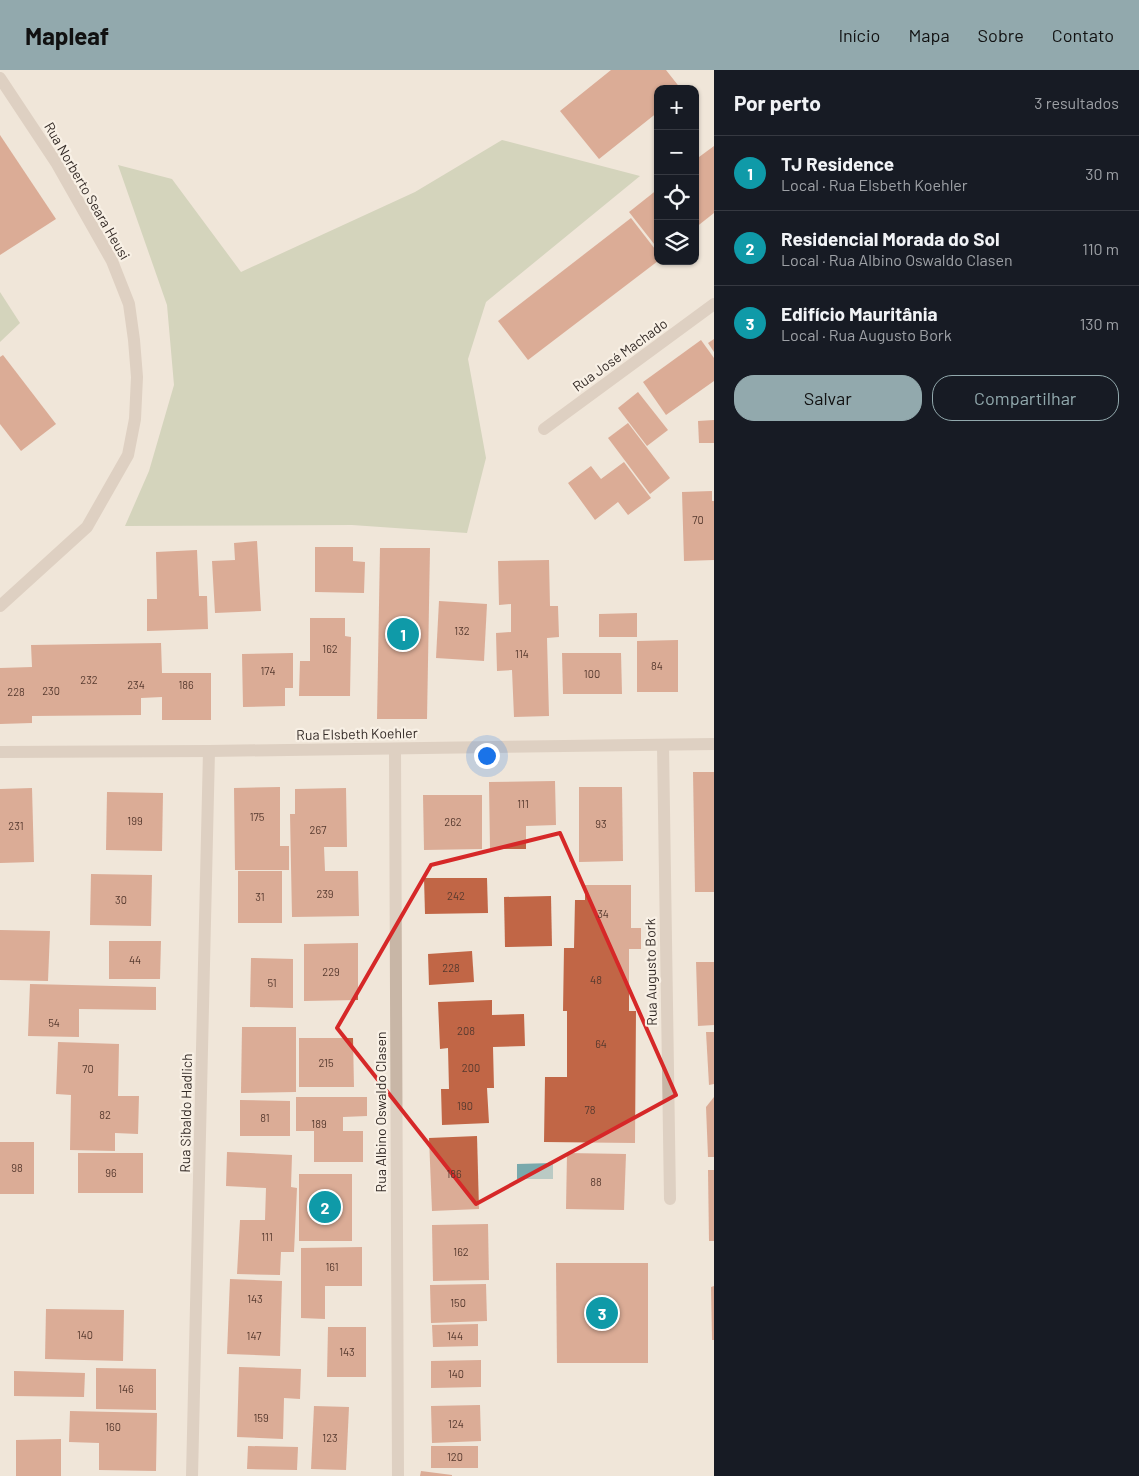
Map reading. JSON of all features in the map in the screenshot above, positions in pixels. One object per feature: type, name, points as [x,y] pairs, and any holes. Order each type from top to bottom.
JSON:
[{"type":"street","name":"Rua Norberto Seara Heusi","points":[[0,78],[57,164],[112,261],[129,304],[138,377],[135,419],[128,455],[87,527],[0,606]]},
{"type":"street","name":"Rua José Machado","points":[[544,429],[714,304]]},
{"type":"street","name":"Rua Elsbeth Koehler","points":[[0,752],[714,744]]},
{"type":"street","name":"Rua Augusto Bork","points":[[663,746],[670,1199]]},
{"type":"street","name":"Rua Albino Oswaldo Clasen","points":[[395,749],[398,1476]]},
{"type":"street","name":"Rua Sibaldo Hadlich","points":[[192,1476],[209,751]]},
{"type":"highlighted area","points":[[560,833],[676,1095],[476,1204],[337,1028],[431,865]]},
{"type":"green space","points":[[502,140],[640,176],[486,302],[468,359],[486,458],[467,533],[352,525],[125,526],[149,471],[174,385],[167,305],[118,165],[172,179],[241,272],[415,192]]},
{"type":"green space","points":[[0,292],[20,323],[0,342]]},
{"type":"water","points":[[553,1163],[553,1179],[517,1179],[517,1164]]},
{"type":"building","points":[[611,70],[666,70],[678,85],[654,85],[654,115],[599,159],[560,111]]},
{"type":"building","points":[[0,135],[56,219],[0,255]]},
{"type":"building","points":[[714,146],[714,213],[699,225],[699,175],[699,157]]},
{"type":"building","points":[[654,192],[654,244],[629,212]]},
{"type":"building","points":[[631,218],[654,248],[654,264],[528,360],[498,321]]},
{"type":"building","points":[[714,339],[714,352],[708,343]]},
{"type":"building","points":[[701,340],[714,358],[714,381],[666,415],[643,382]]},
{"type":"building","points":[[3,355],[56,424],[21,451],[0,424],[0,357]]},
{"type":"building","points":[[638,392],[668,430],[647,446],[618,408]]},
{"type":"building","points":[[714,420],[714,443],[699,443],[698,421]]},
{"type":"building","points":[[628,423],[670,478],[650,494],[608,438]]},
{"type":"building","points":[[624,462],[651,498],[628,515],[618,502],[595,520],[568,483],[591,466],[601,479]]},
{"type":"building","points":[[712,491],[712,501],[714,501],[714,560],[684,561],[682,492]]},
{"type":"building","points":[[257,541],[261,611],[215,613],[212,561],[235,560],[234,543]]},
{"type":"building","points":[[315,547],[353,547],[353,561],[365,562],[364,593],[315,592]]},
{"type":"building","points":[[380,548],[430,548],[427,719],[377,719]]},
{"type":"building","points":[[197,550],[199,596],[207,596],[208,629],[147,631],[147,599],[157,599],[156,552]]},
{"type":"building","points":[[549,560],[550,606],[558,606],[559,637],[547,638],[549,716],[514,717],[512,670],[497,671],[496,633],[511,632],[511,604],[499,605],[498,561]]},
{"type":"building","points":[[439,601],[487,604],[484,661],[436,658]]},
{"type":"building","points":[[637,613],[637,637],[599,637],[599,614]]},
{"type":"building","points":[[310,618],[345,618],[345,636],[351,637],[350,696],[299,696],[300,661],[310,661]]},
{"type":"building","points":[[678,640],[678,692],[637,692],[637,641]]},
{"type":"building","points":[[161,643],[162,673],[211,673],[211,720],[162,720],[162,697],[141,698],[141,715],[32,716],[32,723],[0,724],[0,668],[32,667],[31,645]]},
{"type":"building","points":[[293,653],[293,688],[285,688],[285,706],[243,707],[242,654]]},
{"type":"building","points":[[562,653],[621,653],[622,694],[563,694]]},
{"type":"building","points":[[693,772],[714,772],[714,892],[695,892]]},
{"type":"building","points":[[555,781],[556,825],[526,826],[526,849],[490,849],[489,782]]},
{"type":"building","points":[[280,787],[280,846],[289,846],[289,870],[235,870],[234,788]]},
{"type":"building","points":[[579,787],[622,787],[623,861],[579,862]]},
{"type":"building","points":[[32,788],[34,862],[0,863],[0,789]]},
{"type":"building","points":[[346,788],[347,847],[324,847],[325,871],[358,871],[359,916],[292,917],[290,814],[295,814],[295,789]]},
{"type":"building","points":[[107,792],[163,793],[162,851],[106,850]]},
{"type":"building","points":[[423,795],[482,795],[482,849],[424,850]]},
{"type":"building","points":[[238,871],[282,871],[282,923],[238,923]]},
{"type":"building","points":[[91,874],[152,875],[151,926],[90,925]]},
{"type":"building","points":[[424,878],[487,878],[488,913],[425,914]]},
{"type":"building","points":[[585,885],[631,885],[631,928],[641,928],[641,949],[629,949],[629,1011],[636,1011],[635,1143],[544,1142],[545,1077],[567,1077],[567,1011],[563,1011],[564,948],[574,948],[575,900],[585,900]]},
{"type":"building","points":[[551,896],[552,946],[505,947],[504,897]]},
{"type":"building","points":[[0,930],[50,931],[48,981],[0,980]]},
{"type":"building","points":[[109,941],[161,941],[160,979],[109,979]]},
{"type":"building","points":[[358,943],[358,1000],[304,1001],[304,944]]},
{"type":"building","points":[[472,951],[474,982],[429,985],[428,954]]},
{"type":"building","points":[[251,958],[293,959],[293,1008],[250,1007]]},
{"type":"building","points":[[696,962],[714,962],[714,1025],[698,1026]]},
{"type":"building","points":[[30,984],[156,987],[156,1010],[79,1009],[79,1037],[28,1036]]},
{"type":"building","points":[[492,1000],[492,1015],[524,1014],[525,1046],[493,1047],[494,1088],[487,1088],[489,1123],[442,1125],[441,1089],[449,1089],[448,1048],[440,1049],[438,1002]]},
{"type":"building","points":[[242,1027],[296,1027],[296,1092],[241,1093]]},
{"type":"building","points":[[706,1032],[714,1032],[714,1084],[709,1085]]},
{"type":"building","points":[[299,1038],[353,1038],[354,1087],[299,1087]]},
{"type":"building","points":[[58,1042],[119,1044],[118,1096],[139,1096],[138,1134],[115,1133],[115,1151],[70,1150],[71,1095],[56,1094]]},
{"type":"building","points":[[296,1097],[367,1097],[367,1116],[343,1117],[343,1131],[363,1131],[363,1162],[314,1162],[314,1131],[296,1131]]},
{"type":"building","points":[[714,1097],[714,1157],[708,1157],[706,1107]]},
{"type":"building","points":[[240,1100],[290,1101],[290,1136],[240,1136]]},
{"type":"building","points":[[477,1136],[479,1209],[432,1211],[429,1138]]},
{"type":"building","points":[[0,1142],[34,1142],[34,1194],[0,1194]]},
{"type":"building","points":[[227,1152],[292,1155],[291,1187],[297,1188],[294,1252],[281,1252],[280,1275],[237,1274],[240,1220],[265,1220],[266,1188],[226,1186]]},
{"type":"building","points":[[78,1153],[143,1153],[143,1193],[78,1193]]},
{"type":"building","points":[[567,1153],[626,1154],[624,1210],[566,1209]]},
{"type":"building","points":[[708,1170],[714,1170],[714,1241],[709,1241]]},
{"type":"building","points":[[299,1174],[352,1174],[352,1241],[299,1241]]},
{"type":"building","points":[[488,1224],[489,1280],[433,1281],[432,1225]]},
{"type":"building","points":[[362,1247],[362,1286],[325,1286],[325,1319],[301,1318],[301,1248]]},
{"type":"building","points":[[556,1263],[648,1263],[648,1363],[557,1363]]},
{"type":"building","points":[[230,1279],[282,1281],[280,1356],[227,1354]]},
{"type":"building","points":[[486,1284],[487,1321],[431,1323],[430,1285]]},
{"type":"building","points":[[714,1286],[714,1340],[712,1340],[711,1287]]},
{"type":"building","points":[[46,1309],[124,1310],[123,1361],[45,1359]]},
{"type":"building","points":[[478,1324],[478,1346],[433,1347],[432,1325]]},
{"type":"building","points":[[328,1327],[366,1327],[366,1377],[327,1377]]},
{"type":"building","points":[[481,1360],[481,1387],[431,1388],[431,1361]]},
{"type":"building","points":[[239,1367],[301,1369],[300,1399],[284,1398],[283,1439],[237,1437]]},
{"type":"building","points":[[96,1368],[156,1369],[156,1410],[96,1409]]},
{"type":"building","points":[[14,1371],[85,1373],[84,1397],[14,1396]]},
{"type":"building","points":[[480,1405],[481,1441],[432,1443],[431,1406]]},
{"type":"building","points":[[314,1406],[349,1407],[346,1470],[311,1469]]},
{"type":"building","points":[[70,1411],[157,1413],[156,1471],[99,1470],[99,1443],[69,1442]]},
{"type":"building","points":[[61,1439],[61,1476],[16,1476],[16,1440]]},
{"type":"building","points":[[248,1446],[298,1447],[297,1470],[247,1469]]},
{"type":"building","points":[[431,1446],[478,1446],[478,1468],[431,1468]]},
{"type":"building","points":[[421,1471],[452,1475],[452,1476],[420,1476]]},
{"type":"place","name":"TJ Residence","points":[[403,634]]},
{"type":"place","name":"Residencial Morada do Sol","points":[[325,1207]]},
{"type":"place","name":"Edifício Mauritânia","points":[[602,1313]]}]
